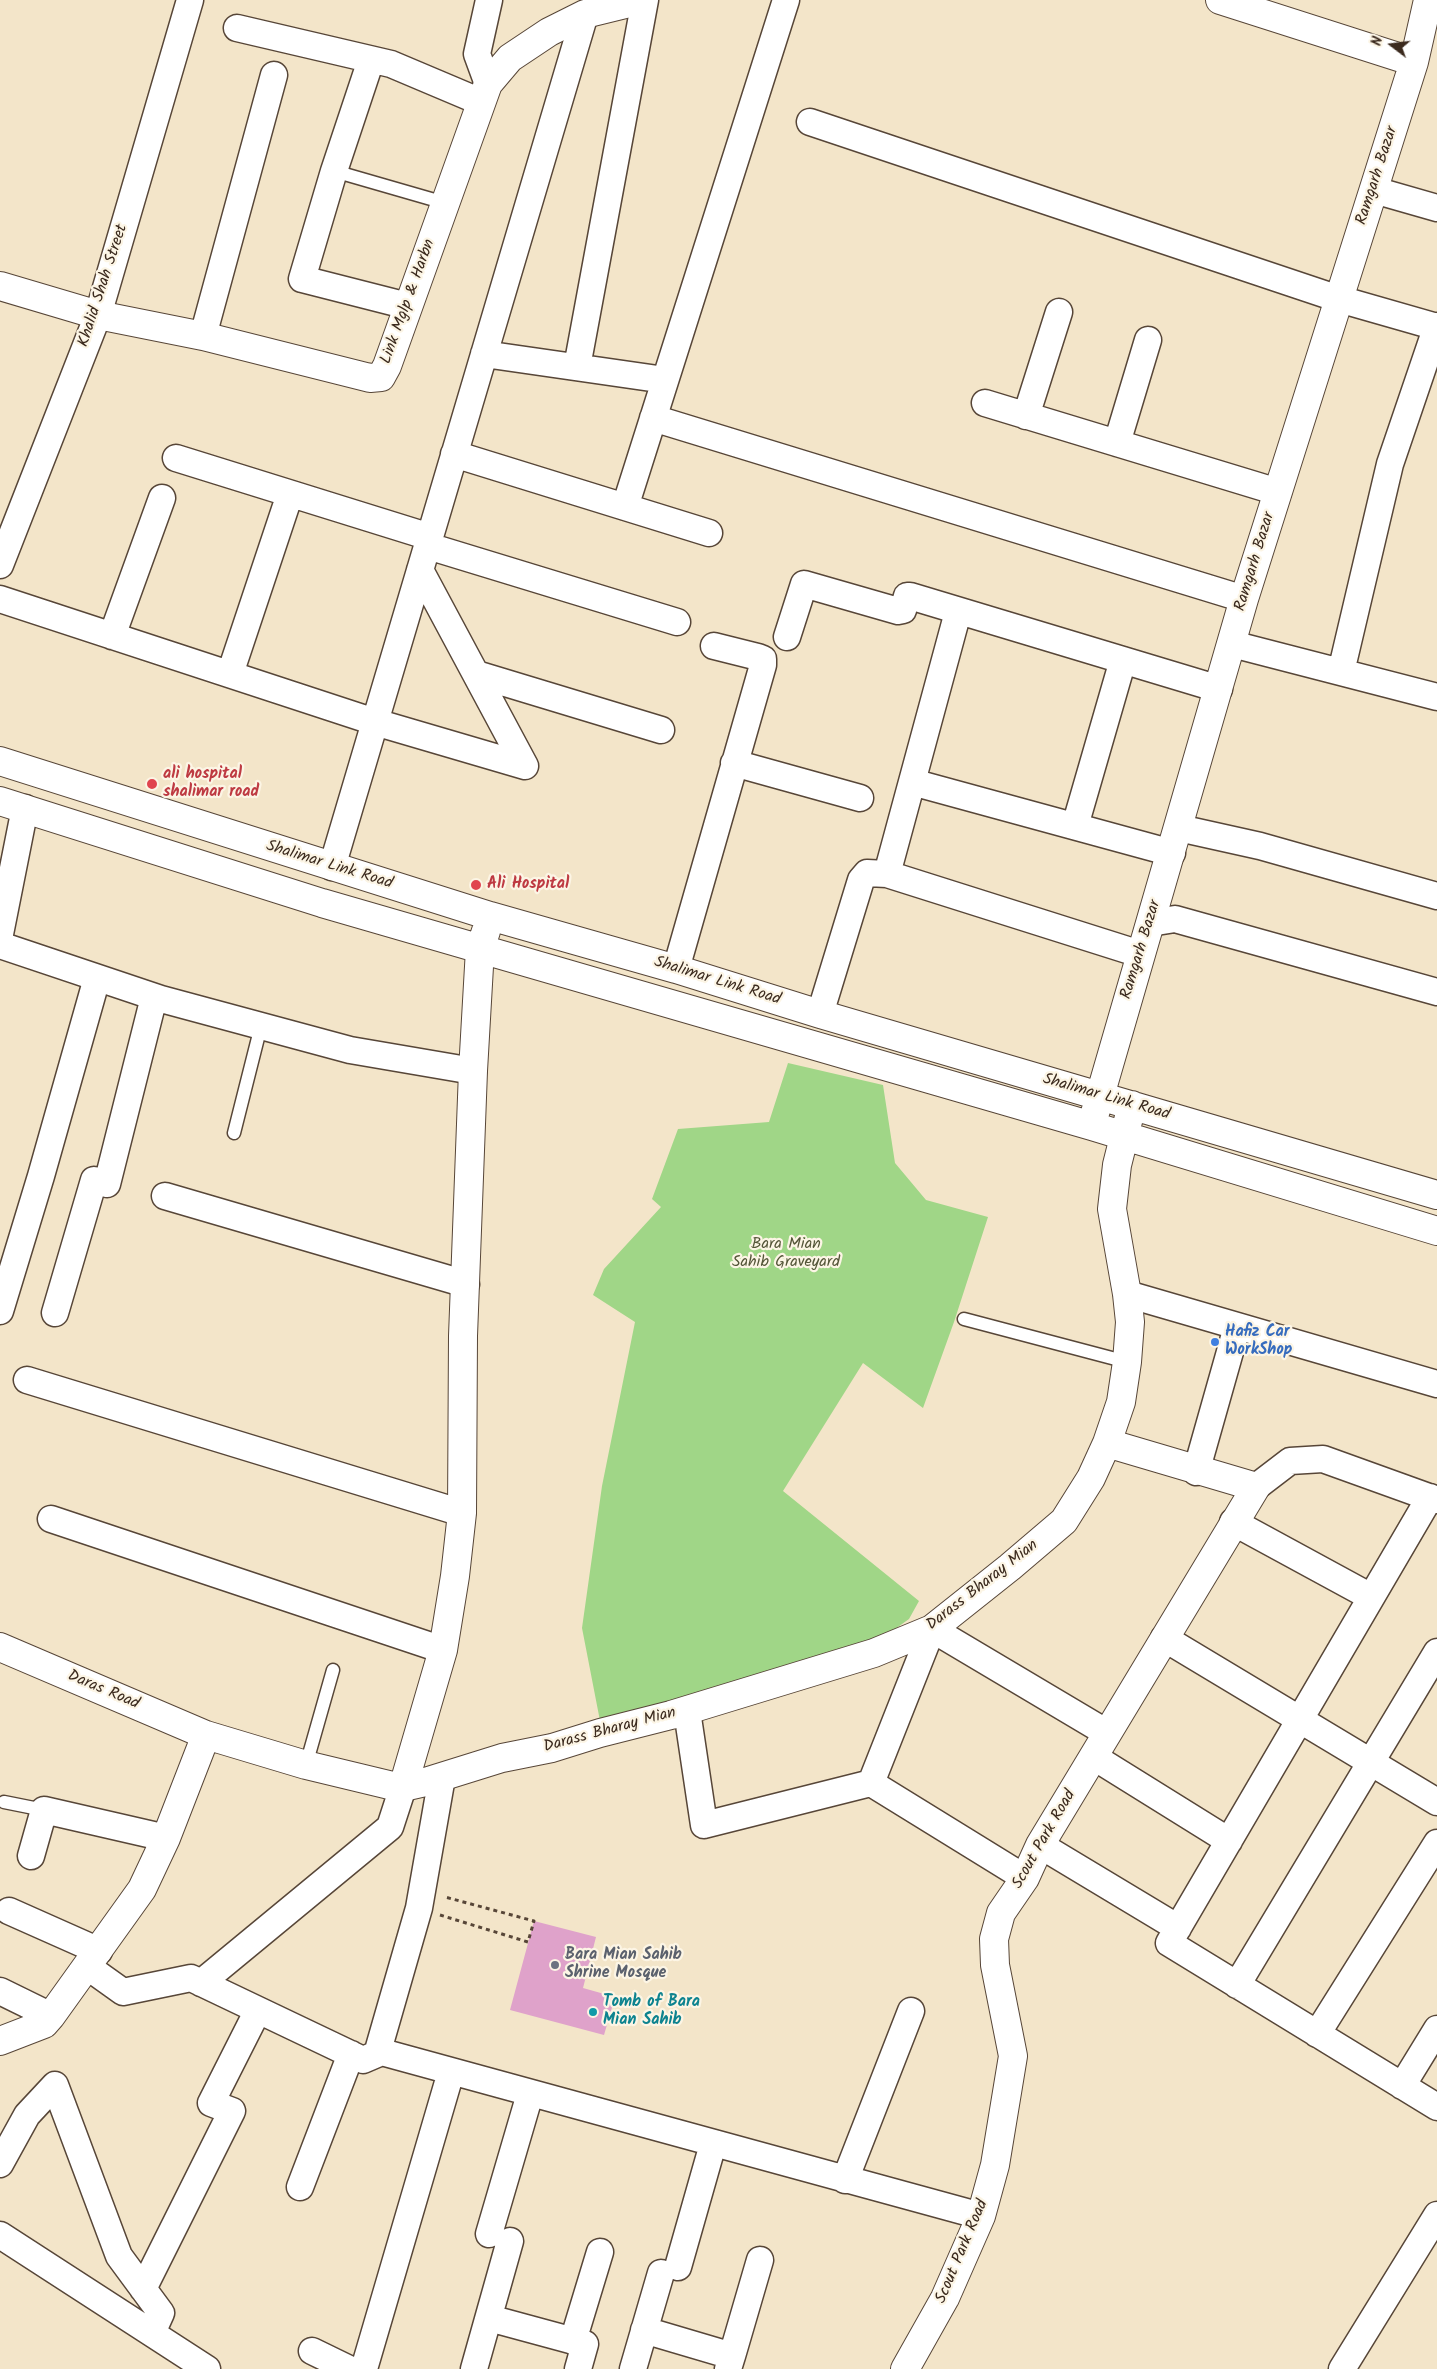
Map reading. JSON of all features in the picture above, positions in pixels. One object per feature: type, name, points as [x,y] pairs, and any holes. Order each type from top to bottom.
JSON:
[{"type":"street","name":"Khalid Shah Street","points":[[0,565],[98,315],[190,0]]},
{"type":"street","points":[[237,28],[391,64],[484,93],[477,54],[489,0]]},
{"type":"street","name":"Link Mglp & Harbn","points":[[0,286],[98,315],[203,336],[370,378],[380,377],[387,366],[484,93],[510,58],[549,32],[585,14],[643,0]]},
{"type":"street","points":[[578,367],[643,0]]},
{"type":"street","points":[[625,507],[786,0]]},
{"type":"street","points":[[1220,0],[1414,62]]},
{"type":"street","name":"Ramgarh Bazar","points":[[1092,1126],[1140,954],[1175,840],[1244,599],[1414,62],[1429,37],[1428,0]]},
{"type":"street","points":[[332,867],[585,14]]},
{"type":"street","points":[[371,60],[334,171],[302,279],[408,306]]},
{"type":"street","points":[[203,336],[274,75]]},
{"type":"street","points":[[810,122],[1339,299],[1437,327],[1390,464],[1341,672]]},
{"type":"street","points":[[1374,190],[1437,208]]},
{"type":"street","points":[[1026,416],[1059,312]]},
{"type":"street","points":[[1117,443],[1148,340]]},
{"type":"street","points":[[484,354],[665,380]]},
{"type":"street","points":[[985,403],[1278,492]]},
{"type":"street","points":[[653,418],[1244,599]]},
{"type":"street","points":[[454,454],[709,533]]},
{"type":"street","points":[[176,458],[290,494],[426,551],[676,622]]},
{"type":"street","points":[[230,674],[290,494]]},
{"type":"street","points":[[112,636],[162,498]]},
{"type":"street","points":[[0,599],[375,722],[525,766],[476,674],[426,551]]},
{"type":"street","points":[[787,637],[804,584],[898,611],[902,610],[907,596],[1219,689]]},
{"type":"street","points":[[888,874],[958,612]]},
{"type":"street","points":[[1232,644],[1341,672],[1436,693]]},
{"type":"street","points":[[676,969],[763,659],[714,646]]},
{"type":"street","points":[[1075,826],[1122,660]]},
{"type":"street","points":[[476,674],[661,730]]},
{"type":"street","name":"Shalimar Link Road","points":[[0,761],[490,916],[676,969],[820,1014],[1437,1195]]},
{"type":"street","points":[[734,764],[860,798]]},
{"type":"street","points":[[912,782],[1075,826],[1175,840],[1260,846],[1437,896]]},
{"type":"street","points":[[0,934],[13,805]]},
{"type":"street","name":"Shalimar Link Road","points":[[13,805],[322,902],[1092,1126],[1437,1231]]},
{"type":"street","points":[[820,1014],[862,880],[867,873],[888,874],[1140,954]]},
{"type":"street","points":[[10,1911],[94,1959],[123,1992],[191,1978],[364,2060],[377,2054],[421,1900],[423,1782],[455,1576],[462,1513],[463,1336],[473,1071],[480,949],[490,916]]},
{"type":"street","points":[[1150,923],[1175,919],[1437,992]]},
{"type":"street","points":[[0,945],[154,997],[350,1050],[473,1071]]},
{"type":"street","points":[[0,1311],[8,1259],[97,978]]},
{"type":"street","points":[[56,1313],[94,1180],[107,1184],[154,997]]},
{"type":"street","name":"Darass Bharay Mian","points":[[423,1782],[502,1758],[552,1748],[600,1733],[687,1711],[874,1653],[932,1628],[1064,1521],[1090,1478],[1107,1444],[1121,1402],[1130,1322],[1128,1294],[1112,1209],[1117,1165],[1132,1105]]},
{"type":"street","points":[[165,1196],[466,1284]]},
{"type":"street","points":[[1128,1294],[1437,1384]]},
{"type":"street","points":[[1196,1472],[1237,1327]]},
{"type":"street","points":[[26,1380],[462,1513]]},
{"type":"street","points":[[1107,1444],[1196,1472],[1256,1488],[1290,1461],[1323,1459],[1434,1498],[1371,1598],[1169,1943],[1437,2107]]},
{"type":"street","name":"Scout Park Road","points":[[905,2369],[945,2298],[981,2216],[995,2165],[1013,2056],[995,1965],[994,1939],[1000,1913],[1025,1878],[1040,1845],[1233,1522],[1256,1488]]},
{"type":"street","points":[[51,1519],[442,1650]]},
{"type":"street","points":[[1233,1522],[1371,1598]]},
{"type":"street","points":[[871,1783],[932,1628],[1107,1733]]},
{"type":"street","points":[[1164,1638],[1437,1802]]},
{"type":"street","name":"Daras Road","points":[[0,1647],[206,1735],[306,1765],[423,1782]]},
{"type":"street","points":[[1236,1985],[1437,1652]]},
{"type":"street","points":[[687,1711],[704,1825],[871,1783],[1025,1878]]},
{"type":"street","points":[[0,2041],[44,2024],[52,2016],[142,1889],[166,1838],[206,1735]]},
{"type":"street","points":[[1094,1757],[1229,1841]]},
{"type":"street","points":[[201,1983],[390,1826],[423,1782]]},
{"type":"street","points":[[31,1856],[44,1810],[166,1838]]},
{"type":"street","points":[[1317,2034],[1437,1843]]},
{"type":"street","points":[[1040,1845],[1178,1928]]},
{"type":"street","points":[[0,1991],[52,2016]]},
{"type":"street","points":[[143,2289],[232,2111],[211,2103],[258,2010]]},
{"type":"street","points":[[845,2180],[911,2011]]},
{"type":"street","points":[[1402,2086],[1437,2029]]},
{"type":"street","points":[[378,2051],[981,2216]]},
{"type":"street","points":[[300,2187],[350,2054]]},
{"type":"street","points":[[364,2369],[451,2072]]},
{"type":"street","points":[[0,2164],[27,2115],[55,2085],[119,2256],[161,2313],[152,2333]]},
{"type":"street","points":[[474,2369],[488,2318],[500,2238],[530,2094]]},
{"type":"street","points":[[633,2369],[644,2330],[670,2270],[713,2144]]},
{"type":"street","points":[[1342,2369],[1437,2215]]},
{"type":"street","points":[[0,2234],[207,2369]]},
{"type":"street","points":[[573,2341],[600,2252]]},
{"type":"street","points":[[644,2330],[730,2362],[760,2260]]},
{"type":"street","points":[[488,2318],[585,2344],[578,2369]]},
{"type":"street","points":[[312,2351],[349,2369]]},
{"type":"lane","points":[[334,171],[445,203]]},
{"type":"lane","points":[[234,1133],[262,1026]]},
{"type":"lane","points":[[964,1319],[1127,1362]]},
{"type":"lane","points":[[306,1765],[334,1670]]},
{"type":"lane","points":[[4,1802],[44,1810]]},
{"type":"path","points":[[421,1900],[534,1921],[528,1942],[421,1900]]},
{"type":"green space","name":"Bara Mian Sahib Graveyard","points":[[788,1063],[883,1085],[895,1163],[926,1200],[988,1217],[954,1322],[923,1408],[863,1363],[783,1491],[919,1601],[909,1619],[881,1639],[601,1726],[582,1628],[602,1486],[635,1322],[593,1295],[604,1269],[661,1207],[652,1199],[678,1129],[769,1122]]},
{"type":"building","name":"Bara Mian Sahib Shrine Mosque","points":[[534,1921],[596,1937],[583,1988],[615,1997],[604,2035],[510,2010]]},
{"type":"place","name":"ali hospital shalimar road","points":[[152,784]]},
{"type":"place","name":"Ali Hospital","points":[[476,885]]},
{"type":"place","name":"Hafiz Car WorkShop","points":[[1215,1342]]},
{"type":"place","name":"Bara Mian Sahib Shrine Mosque","points":[[555,1965]]},
{"type":"place","name":"Tomb of Bara Mian Sahib","points":[[593,2012]]}]
